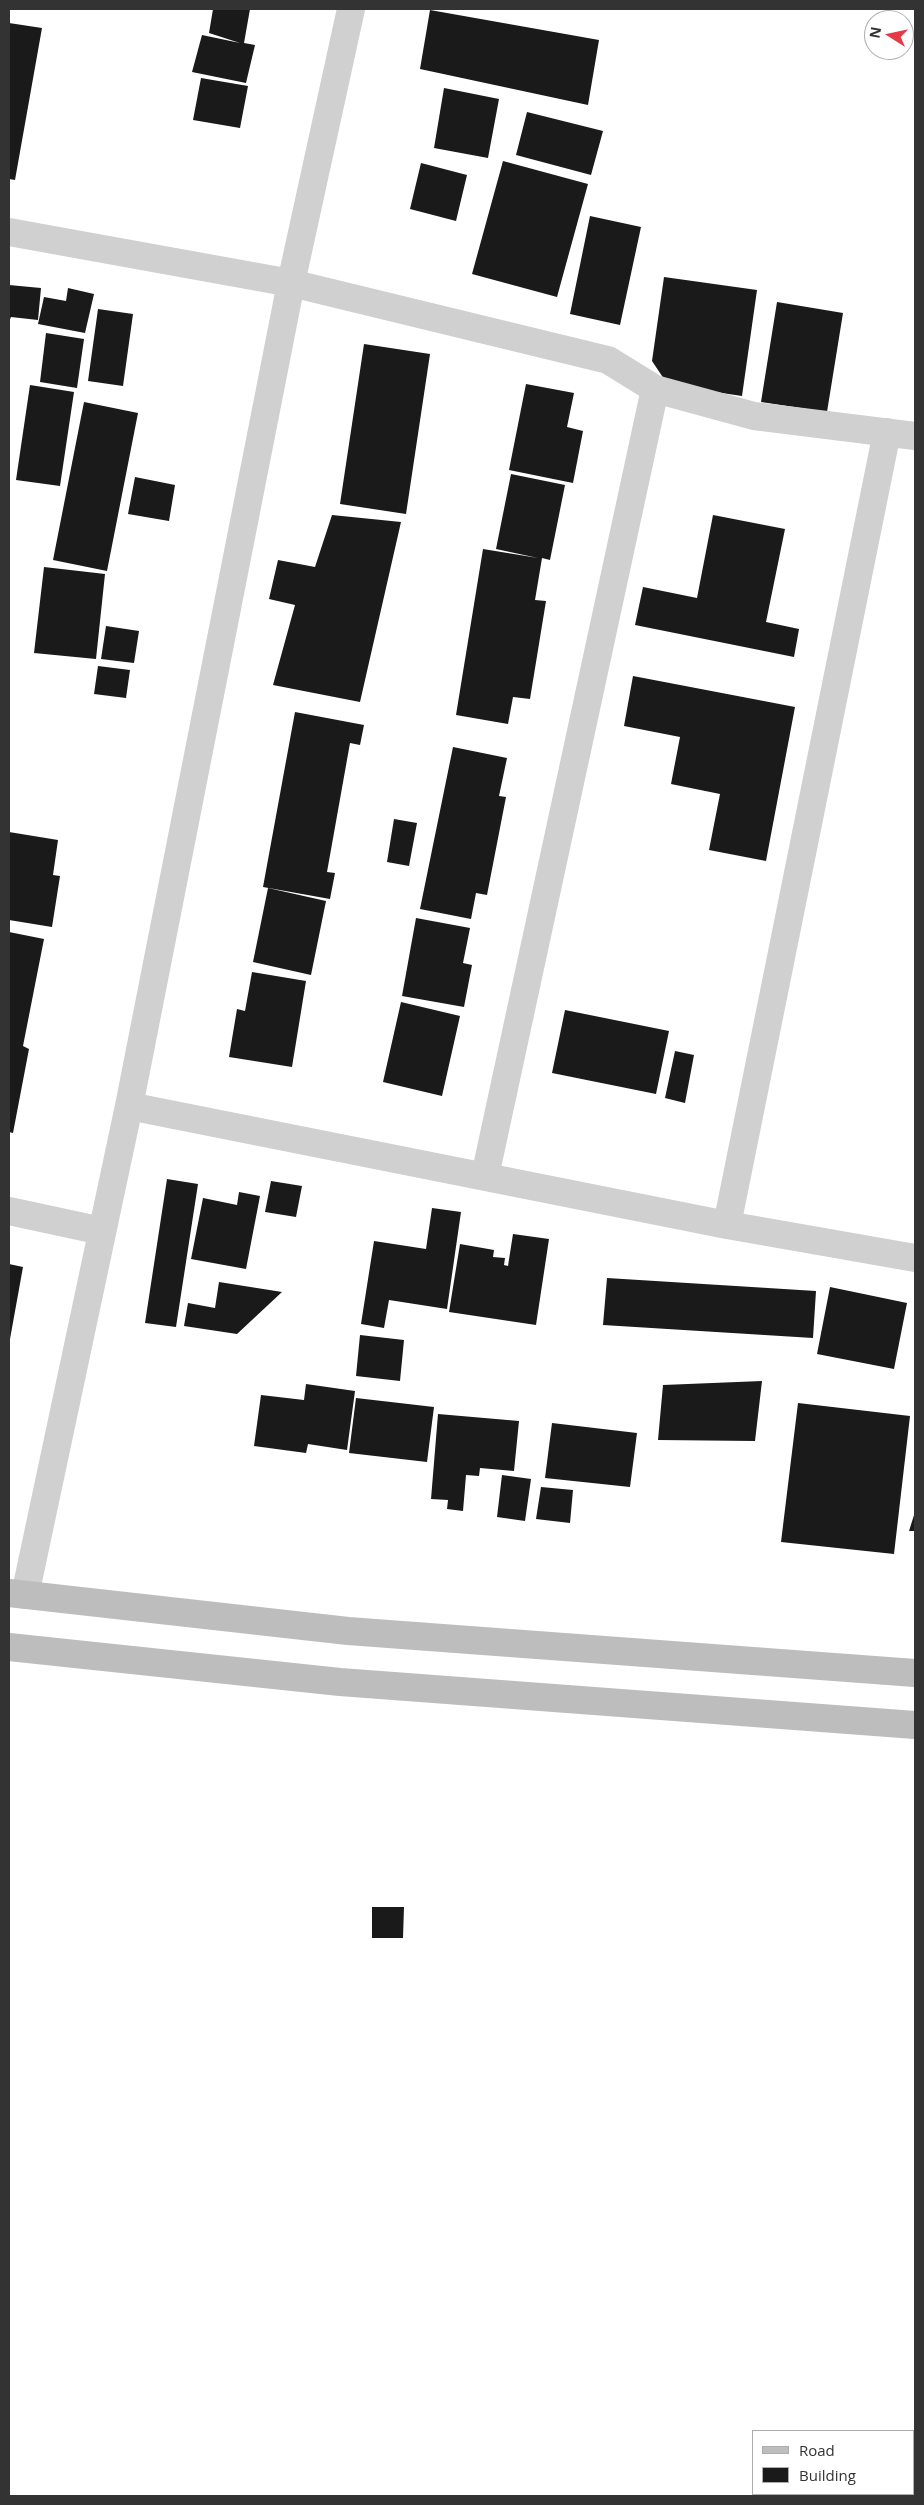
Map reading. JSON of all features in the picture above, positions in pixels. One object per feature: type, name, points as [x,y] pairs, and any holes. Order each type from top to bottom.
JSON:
[{"type":"main road","points":[[17,1594],[348,1631],[915,1673]]},
{"type":"main road","points":[[9,1647],[340,1682],[915,1725]]},
{"type":"street","points":[[17,1594],[102,1231],[129,1106],[291,283],[351,9]]},
{"type":"street","points":[[9,232],[291,283],[608,360],[655,389],[754,416],[915,436]]},
{"type":"street","points":[[485,1176],[655,389]]},
{"type":"street","points":[[727,1225],[887,432]]},
{"type":"street","points":[[129,1106],[727,1225],[915,1258]]},
{"type":"street","points":[[9,1211],[102,1231]]},
{"type":"building","points":[[213,9],[250,9],[244,43],[255,45],[246,83],[192,72],[202,35],[240,43],[209,33]]},
{"type":"building","points":[[430,10],[599,40],[588,105],[420,69]]},
{"type":"building","points":[[9,23],[42,28],[15,180],[9,179]]},
{"type":"building","points":[[201,78],[248,86],[240,128],[193,120]]},
{"type":"building","points":[[444,88],[499,99],[488,158],[434,148]]},
{"type":"building","points":[[527,112],[603,131],[591,175],[516,155]]},
{"type":"building","points":[[503,161],[588,184],[557,297],[472,274]]},
{"type":"building","points":[[421,163],[467,175],[456,221],[410,209]]},
{"type":"building","points":[[590,216],[641,227],[620,325],[570,314]]},
{"type":"building","points":[[664,277],[757,290],[742,396],[668,385],[652,361]]},
{"type":"building","points":[[9,285],[41,288],[38,320],[11,317],[9,322]]},
{"type":"building","points":[[68,288],[94,294],[85,333],[38,324],[44,297],[66,301]]},
{"type":"building","points":[[777,302],[843,313],[827,412],[761,402]]},
{"type":"building","points":[[98,309],[133,314],[123,386],[88,381]]},
{"type":"building","points":[[46,333],[84,339],[77,388],[40,382]]},
{"type":"building","points":[[364,344],[430,354],[406,514],[340,504]]},
{"type":"building","points":[[526,384],[574,393],[567,427],[583,431],[573,483],[509,470]]},
{"type":"building","points":[[30,385],[74,392],[60,486],[16,480]]},
{"type":"building","points":[[84,402],[138,413],[107,571],[53,560]]},
{"type":"building","points":[[511,474],[565,485],[550,560],[542,558],[535,600],[546,601],[530,699],[513,697],[508,724],[456,715],[483,549],[538,558],[496,549]]},
{"type":"building","points":[[135,477],[175,485],[169,521],[128,514]]},
{"type":"building","points":[[332,515],[401,522],[360,702],[273,685],[295,605],[269,599],[278,560],[315,567]]},
{"type":"building","points":[[713,515],[785,529],[766,622],[799,629],[794,657],[635,625],[643,587],[697,598]]},
{"type":"building","points":[[44,567],[105,574],[96,659],[34,653]]},
{"type":"building","points":[[106,626],[139,631],[134,663],[101,659]]},
{"type":"building","points":[[98,666],[130,670],[126,698],[94,694]]},
{"type":"building","points":[[633,676],[795,707],[766,861],[709,850],[720,794],[671,784],[680,737],[624,726]]},
{"type":"building","points":[[295,712],[364,725],[360,745],[350,743],[327,872],[335,873],[330,899],[263,887]]},
{"type":"building","points":[[453,747],[507,758],[499,796],[506,797],[487,895],[476,893],[471,919],[420,909]]},
{"type":"building","points":[[394,819],[417,823],[409,866],[387,862]]},
{"type":"building","points":[[9,832],[58,840],[53,875],[60,876],[52,927],[9,920]]},
{"type":"building","points":[[268,888],[326,901],[311,975],[253,962]]},
{"type":"building","points":[[416,918],[470,928],[463,963],[472,965],[464,1007],[402,996]]},
{"type":"building","points":[[9,932],[44,939],[23,1046],[29,1049],[13,1133],[9,1132]]},
{"type":"building","points":[[252,972],[306,981],[292,1067],[229,1057],[237,1009],[245,1011]]},
{"type":"building","points":[[401,1002],[460,1016],[442,1096],[383,1082]]},
{"type":"building","points":[[565,1010],[669,1031],[656,1094],[552,1073]]},
{"type":"building","points":[[675,1051],[694,1055],[685,1103],[665,1098]]},
{"type":"building","points":[[167,1179],[198,1184],[176,1327],[145,1323]]},
{"type":"building","points":[[271,1181],[302,1186],[296,1217],[265,1212]]},
{"type":"building","points":[[239,1192],[260,1196],[246,1269],[191,1259],[203,1198],[237,1205]]},
{"type":"building","points":[[432,1208],[461,1212],[447,1309],[389,1300],[384,1328],[361,1324],[374,1241],[426,1249]]},
{"type":"building","points":[[513,1234],[549,1239],[536,1325],[449,1312],[460,1244],[494,1250],[493,1257],[505,1258],[504,1265],[508,1266]]},
{"type":"building","points":[[9,1264],[23,1267],[10,1339],[9,1338]]},
{"type":"building","points":[[607,1278],[816,1291],[813,1338],[603,1325]]},
{"type":"building","points":[[219,1282],[282,1292],[237,1334],[184,1326],[188,1303],[215,1308]]},
{"type":"building","points":[[830,1287],[907,1303],[894,1369],[817,1354]]},
{"type":"building","points":[[360,1335],[404,1340],[400,1381],[356,1376]]},
{"type":"building","points":[[762,1381],[755,1441],[658,1440],[663,1385]]},
{"type":"building","points":[[306,1384],[355,1391],[347,1450],[308,1444],[306,1453],[254,1446],[261,1395],[304,1400]]},
{"type":"building","points":[[356,1398],[434,1407],[427,1462],[349,1453]]},
{"type":"building","points":[[798,1403],[910,1416],[894,1554],[781,1542]]},
{"type":"building","points":[[438,1414],[519,1421],[514,1471],[480,1468],[479,1476],[466,1475],[463,1511],[447,1509],[448,1500],[431,1499]]},
{"type":"building","points":[[552,1423],[637,1433],[630,1487],[545,1478]]},
{"type":"building","points":[[502,1475],[531,1479],[525,1521],[497,1517]]},
{"type":"building","points":[[541,1487],[573,1490],[570,1523],[536,1519]]},
{"type":"building","points":[[915,1512],[915,1531],[909,1531]]},
{"type":"building","points":[[372,1907],[404,1907],[403,1938],[372,1938]]}]
